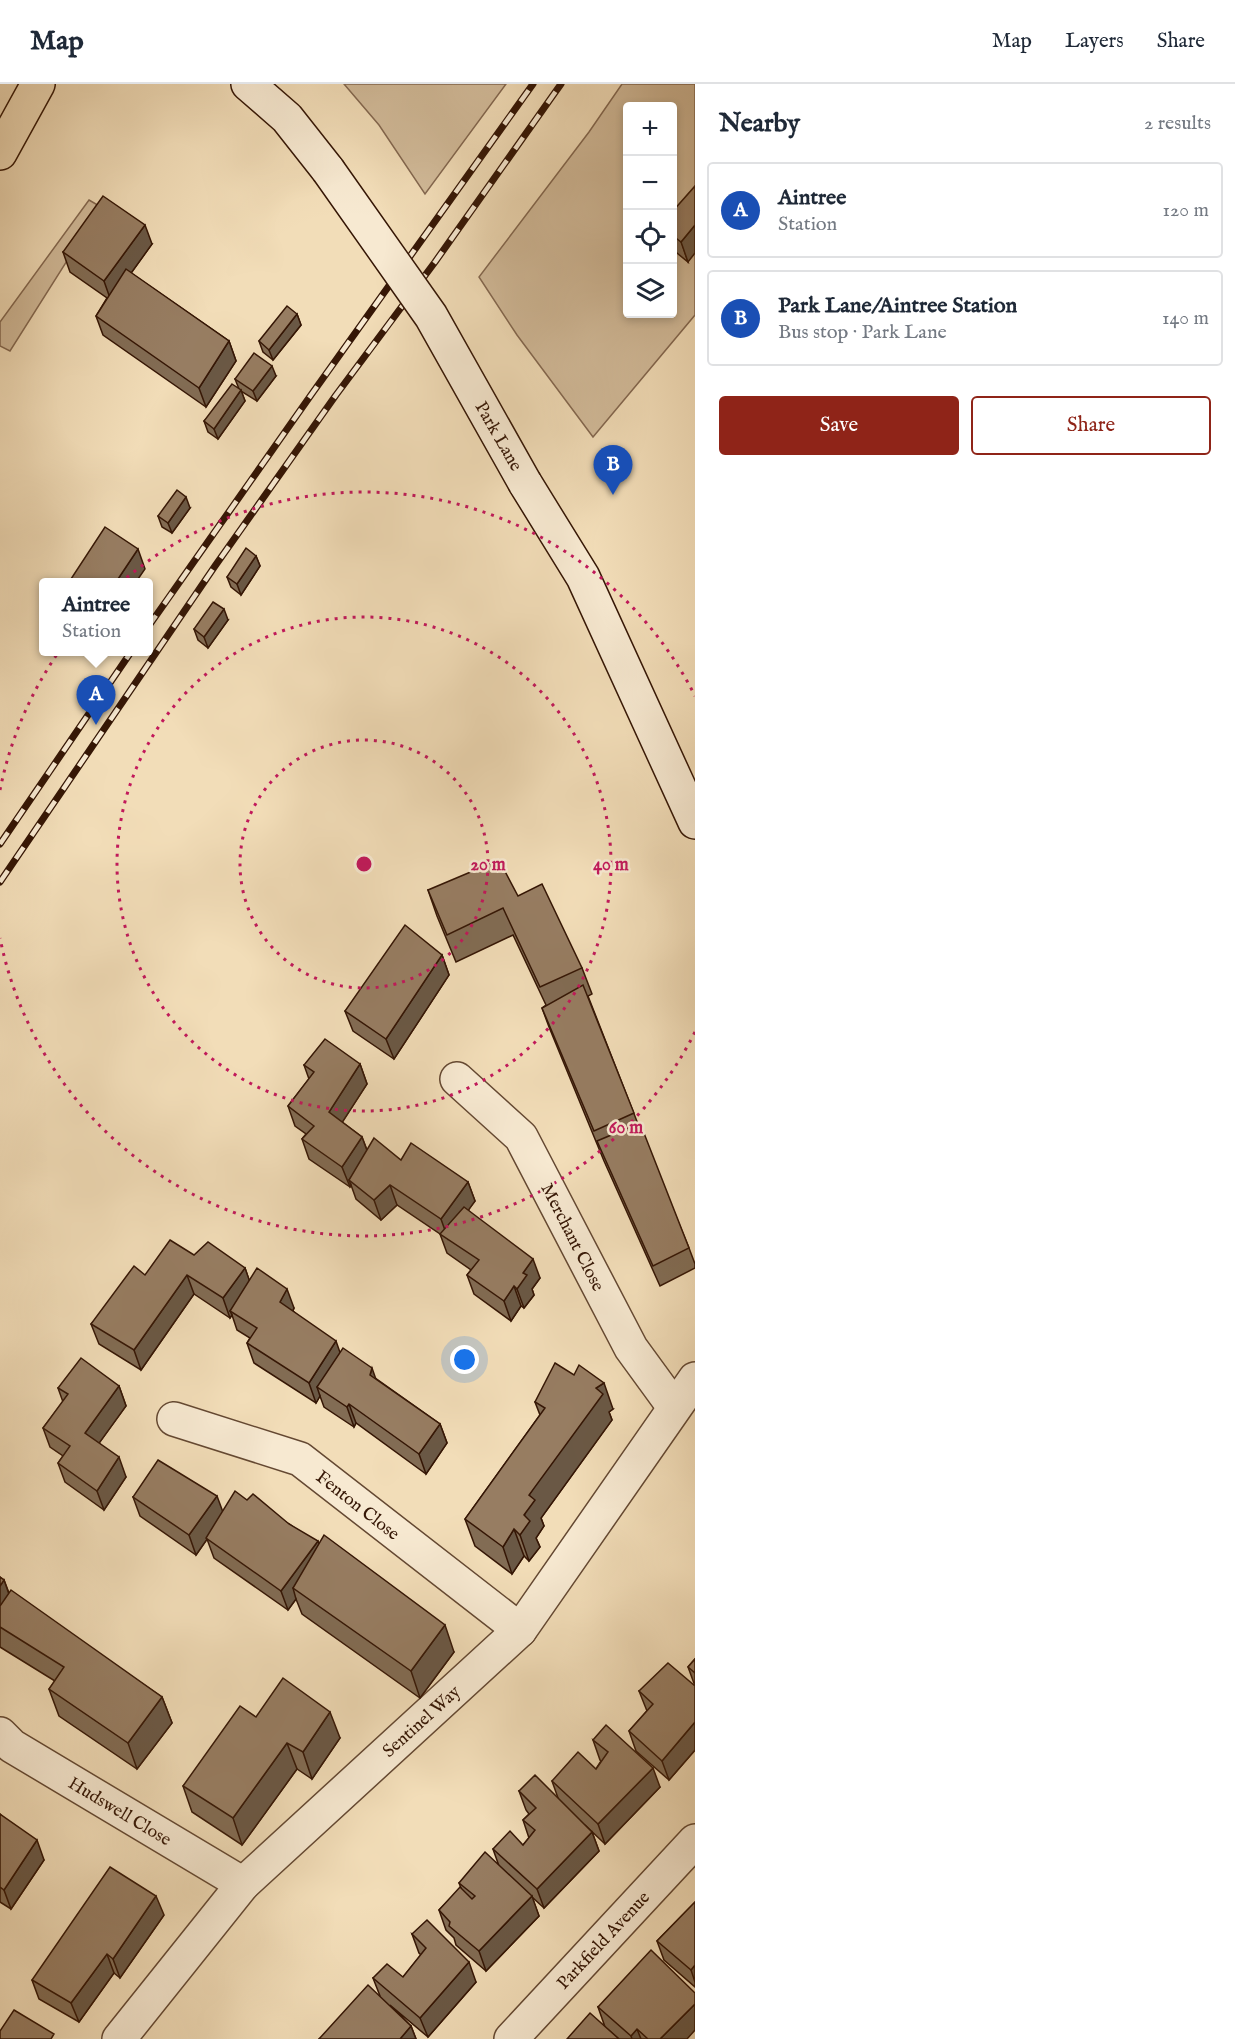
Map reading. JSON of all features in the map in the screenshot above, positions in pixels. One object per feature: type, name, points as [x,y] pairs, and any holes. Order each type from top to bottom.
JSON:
[{"type":"highway","points":[[0,153],[41,90]]},
{"type":"street","name":"Park Lane","points":[[249,84],[287,118],[328,170],[430,316],[525,483],[583,577],[695,822]]},
{"type":"street","name":"Merchant Close","points":[[458,1079],[521,1137],[631,1348],[674,1407]]},
{"type":"street","name":"Sentinel Way","points":[[119,2039],[243,1884],[520,1630],[695,1379]]},
{"type":"street","name":"Fenton Close","points":[[174,1419],[300,1459],[520,1630]]},
{"type":"street","name":"Hudswell Close","points":[[0,1734],[12,1746],[243,1884]]},
{"type":"street","name":"Parkfield Avenue","points":[[511,2039],[695,1841]]},
{"type":"shaded area","points":[[344,84],[506,84],[425,194],[379,125]]},
{"type":"shaded area","points":[[622,84],[695,84],[695,315],[593,437],[517,335],[479,277],[589,132]]},
{"type":"shaded area","points":[[89,200],[101,207],[10,351],[0,346],[0,322]]},
{"type":"building","points":[[695,186],[695,225],[681,242],[677,239],[677,206]]},
{"type":"building","points":[[103,196],[145,225],[104,281],[63,252]]},
{"type":"building","points":[[126,269],[229,341],[199,388],[96,316]]},
{"type":"building","points":[[287,306],[297,314],[269,350],[259,341]]},
{"type":"building","points":[[254,353],[272,366],[253,391],[235,379]]},
{"type":"building","points":[[232,384],[241,390],[214,429],[204,421]]},
{"type":"building","points":[[177,490],[186,497],[168,523],[158,516]]},
{"type":"building","points":[[105,527],[138,549],[119,578],[72,578]]},
{"type":"building","points":[[246,548],[256,556],[237,584],[227,577]]},
{"type":"building","points":[[213,602],[224,609],[204,637],[194,629]]},
{"type":"building","points":[[499,860],[518,896],[542,884],[582,968],[540,987],[503,908],[447,935],[428,890]]},
{"type":"building","points":[[405,925],[442,955],[386,1039],[345,1011]]},
{"type":"building","points":[[583,985],[634,1113],[594,1131],[542,1008]]},
{"type":"building","points":[[325,1039],[360,1064],[329,1112],[362,1137],[342,1167],[302,1139],[314,1126],[288,1106],[314,1072],[304,1065]]},
{"type":"building","points":[[640,1123],[689,1248],[653,1266],[597,1141]]},
{"type":"building","points":[[374,1138],[401,1160],[411,1143],[468,1182],[441,1219],[390,1185],[374,1200],[349,1180]]},
{"type":"building","points":[[464,1207],[533,1259],[523,1273],[527,1275],[517,1289],[514,1286],[504,1301],[467,1275],[479,1260],[440,1234]]},
{"type":"building","points":[[170,1240],[194,1255],[208,1242],[245,1268],[223,1298],[187,1275],[134,1350],[91,1324],[134,1266],[145,1275]]},
{"type":"building","points":[[257,1268],[287,1289],[280,1302],[336,1341],[309,1383],[247,1343],[257,1328],[230,1311]]},
{"type":"building","points":[[343,1348],[372,1368],[370,1375],[440,1424],[419,1454],[349,1404],[347,1407],[317,1387]]},
{"type":"building","points":[[81,1358],[119,1386],[85,1433],[119,1457],[97,1491],[58,1463],[70,1446],[43,1428],[68,1394],[58,1388]]},
{"type":"building","points":[[555,1363],[574,1375],[579,1365],[604,1383],[596,1388],[603,1394],[529,1495],[535,1500],[524,1515],[530,1521],[520,1535],[514,1529],[503,1547],[465,1519],[545,1408],[535,1402]]},
{"type":"building","points":[[158,1460],[217,1496],[189,1535],[133,1497]]},
{"type":"building","points":[[235,1491],[247,1500],[253,1494],[289,1524],[318,1541],[281,1591],[206,1538]]},
{"type":"building","points":[[324,1535],[445,1625],[411,1671],[293,1588]]},
{"type":"building","points":[[11,1590],[162,1697],[128,1743],[49,1689],[64,1667],[0,1627],[0,1606]]},
{"type":"building","points":[[695,1659],[695,1673],[688,1667]]},
{"type":"building","points":[[668,1663],[695,1686],[695,1722],[662,1761],[629,1731],[653,1704],[639,1691]]},
{"type":"building","points":[[283,1678],[330,1712],[303,1752],[287,1743],[233,1818],[183,1786],[240,1706],[256,1717]]},
{"type":"building","points":[[606,1725],[653,1768],[598,1824],[552,1781],[578,1752],[596,1769],[608,1752],[593,1740]]},
{"type":"building","points":[[535,1775],[592,1832],[537,1889],[493,1849],[510,1831],[523,1845],[535,1830],[523,1820],[536,1808],[519,1791]]},
{"type":"building","points":[[0,1814],[37,1840],[4,1890],[0,1887]]},
{"type":"building","points":[[485,1852],[532,1896],[479,1951],[449,1926],[450,1922],[439,1910],[460,1887],[472,1899],[475,1896],[459,1883]]},
{"type":"building","points":[[110,1867],[156,1896],[113,1959],[107,1954],[71,2003],[32,1980]]},
{"type":"building","points":[[695,1902],[695,1965],[691,1970],[657,1941]]},
{"type":"building","points":[[427,1920],[469,1962],[420,2018],[373,1978],[387,1964],[403,1977],[426,1948],[412,1934]]},
{"type":"building","points":[[651,1950],[695,1993],[695,2004],[660,2039],[648,2039],[637,2029],[631,2036],[598,2007]]},
{"type":"building","points":[[368,1985],[411,2026],[400,2039],[319,2039]]},
{"type":"building","points":[[14,2010],[54,2034],[51,2039],[0,2039],[0,2031]]},
{"type":"building","points":[[590,2013],[619,2039],[567,2039]]},
{"type":"railway","points":[[153,620],[533,84]]},
{"type":"railway","points":[[0,882],[215,566],[561,84]]},
{"type":"railway","points":[[0,844],[128,656]]},
{"type":"place","name":"Park Lane/Aintree Station","points":[[613,495]]},
{"type":"place","name":"Aintree","points":[[96,725]]}]
